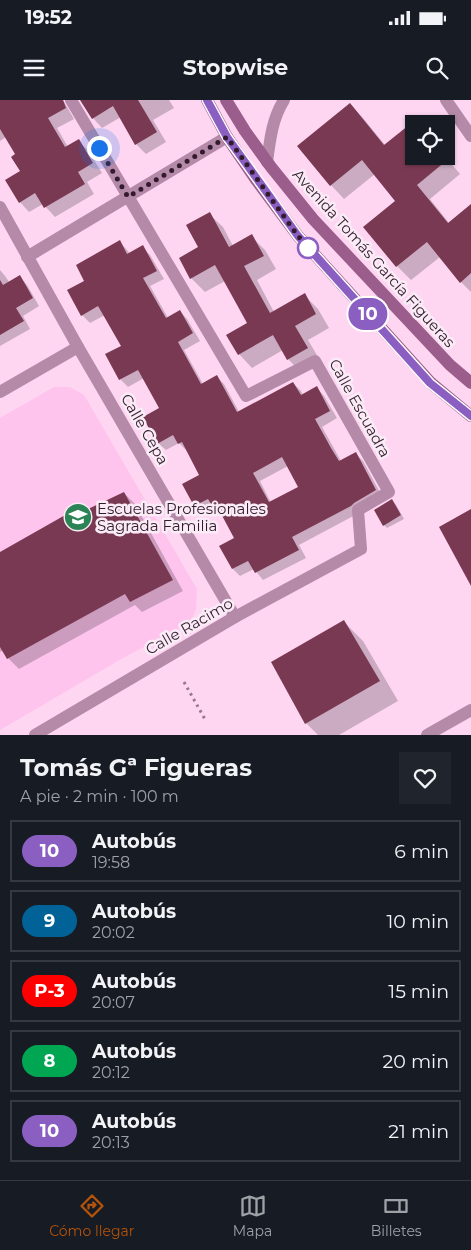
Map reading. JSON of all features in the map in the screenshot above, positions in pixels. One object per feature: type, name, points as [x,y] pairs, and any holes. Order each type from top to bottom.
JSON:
[{"type":"main road","points":[[206,100],[227,137],[298,236],[430,383],[471,416]]},
{"type":"main road","name":"Avenida Tomás García Figueras","points":[[226,100],[267,162],[313,219],[450,365],[471,383]]},
{"type":"street","points":[[71,100],[128,197]]},
{"type":"street","points":[[267,162],[270,136],[278,110],[284,100]]},
{"type":"street","points":[[446,100],[471,136]]},
{"type":"street","points":[[27,257],[227,137]]},
{"type":"street","name":"Calle Escuadra","points":[[128,197],[246,396],[315,361],[389,492],[358,510],[361,549]]},
{"type":"street","name":"Calle Cepa","points":[[0,207],[78,347],[235,617]]},
{"type":"street","points":[[0,392],[78,347]]},
{"type":"street","name":"Calle Racimo","points":[[35,735],[235,617],[361,549]]},
{"type":"street","points":[[427,735],[471,710]]},
{"type":"path","points":[[184,682],[206,721]]},
{"type":"shaded area","name":"Escuelas Profesionales Sagrada Familia","points":[[54,387],[70,387],[84,395],[197,589],[196,609],[191,622],[123,658],[0,730],[0,418]]},
{"type":"building","points":[[0,100],[63,100],[66,108],[48,118],[65,147],[79,139],[93,163],[78,172],[85,184],[44,208],[35,193],[19,203],[5,180],[20,171],[11,157],[15,154],[0,129]]},
{"type":"building","points":[[80,100],[138,100],[157,132],[135,145],[113,106],[92,119]]},
{"type":"building","points":[[350,103],[384,145],[405,128],[405,165],[441,165],[417,185],[448,223],[471,204],[471,273],[460,283],[427,242],[396,267],[363,227],[395,201],[362,160],[330,186],[297,146]]},
{"type":"building","points":[[210,212],[229,247],[252,234],[264,256],[244,266],[270,313],[305,293],[316,314],[295,326],[308,348],[287,360],[273,335],[238,355],[226,335],[247,323],[215,265],[190,279],[179,258],[198,247],[186,225]]},
{"type":"building","points":[[120,240],[127,254],[143,245],[157,271],[143,278],[166,318],[180,310],[193,333],[178,342],[201,384],[217,375],[237,412],[293,382],[301,395],[317,386],[330,411],[315,419],[331,448],[339,461],[356,452],[376,490],[351,506],[292,537],[299,550],[255,573],[248,561],[232,569],[219,546],[234,538],[219,510],[216,512],[208,499],[194,506],[182,484],[199,475],[182,442],[178,444],[173,435],[157,444],[143,417],[159,408],[138,370],[119,380],[105,354],[121,346],[98,306],[81,316],[67,290],[84,281],[76,265]],"holes":[[[282,457],[298,487],[269,502],[253,473]]]},
{"type":"building","points":[[20,275],[33,298],[16,308],[24,321],[0,335],[0,280],[3,285]]},
{"type":"building","points":[[124,492],[173,580],[130,602],[125,594],[7,659],[0,647],[0,552],[67,514],[69,518]]},
{"type":"building","points":[[392,499],[401,515],[383,526],[374,510]]},
{"type":"building","points":[[471,509],[471,586],[439,527]]},
{"type":"building","points":[[344,620],[380,681],[305,724],[271,662]]},
{"type":"bus line","name":"10","points":[[207,100],[227,137],[298,236],[430,383],[471,416]]},
{"type":"place","name":"Escuelas Profesionales Sagrada Familia","points":[[78,517]]},
{"type":"route","points":[[99,148],[128,197],[227,137],[257,181],[311,251],[308,248]]}]
